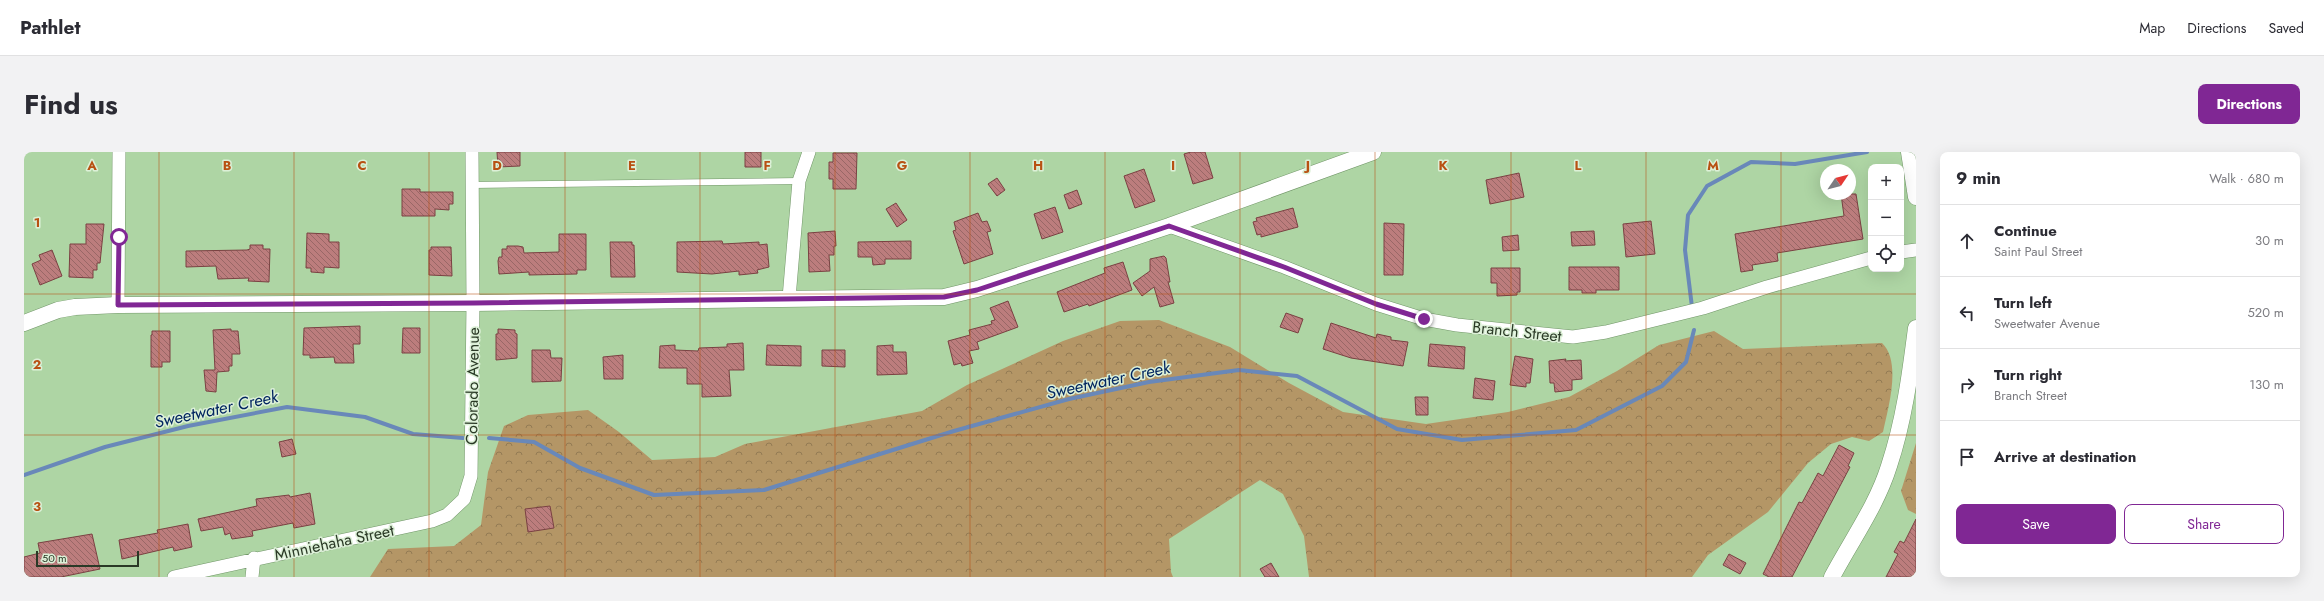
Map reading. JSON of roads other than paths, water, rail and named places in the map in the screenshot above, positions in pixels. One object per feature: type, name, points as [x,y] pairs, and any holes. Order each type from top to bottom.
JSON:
[{"type":"street","points":[[118,305],[119,152]]},
{"type":"street","name":"Colorado Avenue","points":[[471,476],[474,303],[472,152]]},
{"type":"street","points":[[790,298],[799,181],[809,152]]},
{"type":"street","points":[[24,323],[58,310],[75,307],[118,305],[926,298],[961,294],[1169,226],[1374,152]]},
{"type":"street","points":[[1908,152],[1916,197]]},
{"type":"street","name":"Branch Street","points":[[1169,226],[1284,267],[1383,306],[1424,319],[1457,325],[1573,337],[1606,332],[1704,308],[1767,287],[1868,259]]},
{"type":"street","points":[[1904,252],[1916,250]]},
{"type":"street","points":[[1832,577],[1889,467],[1902,420],[1916,328]]},
{"type":"street","name":"Minniehaha Street","points":[[174,577],[254,558],[432,521],[447,515],[464,499],[471,476]]},
{"type":"street","points":[[252,577],[254,558]]},
{"type":"lane","points":[[472,185],[799,181]]},
{"type":"waterway","name":"Sweetwater Creek","points":[[1692,307],[1685,250],[1688,215],[1707,186],[1751,162],[1795,164],[1867,152]]},
{"type":"waterway","name":"Sweetwater Creek","points":[[489,438],[534,442],[580,468],[654,495],[764,490],[954,431],[1069,399],[1149,382],[1239,370],[1297,376],[1397,429],[1462,440],[1576,430],[1662,386],[1686,362],[1694,330]]},
{"type":"waterway","name":"Sweetwater Creek","points":[[24,475],[105,447],[188,426],[287,407],[365,417],[413,434],[463,438]]}]
